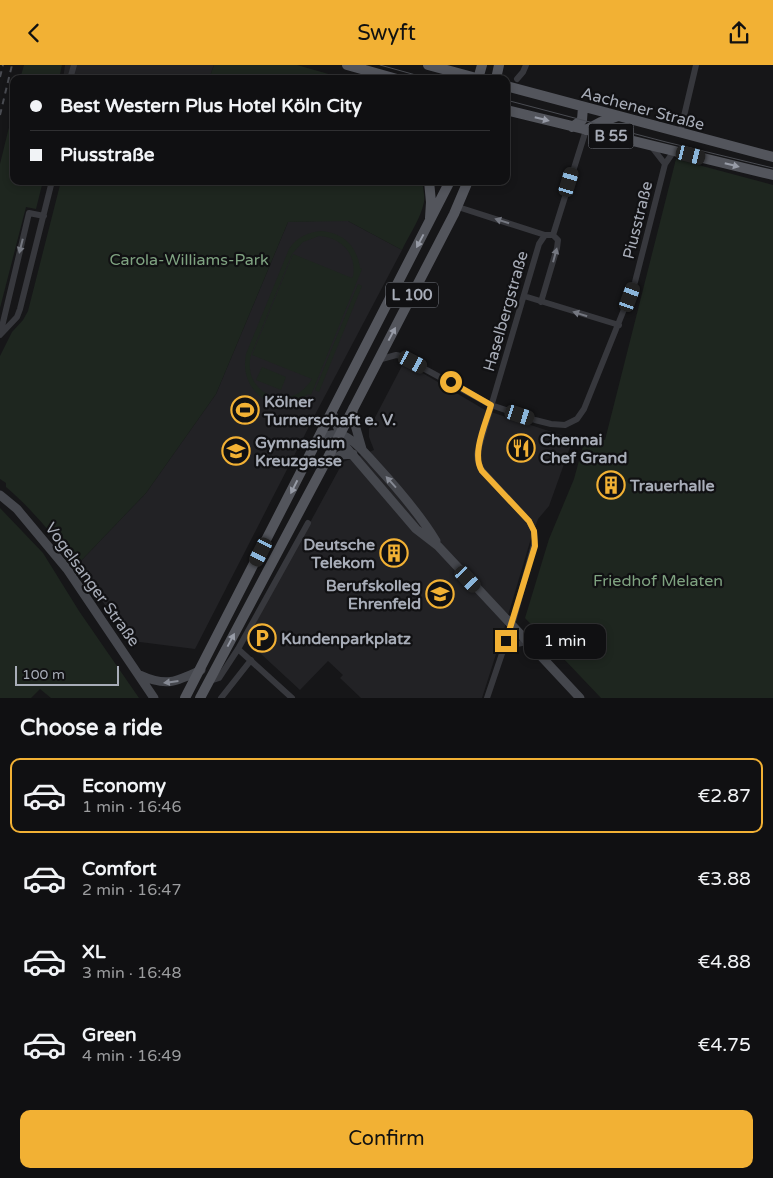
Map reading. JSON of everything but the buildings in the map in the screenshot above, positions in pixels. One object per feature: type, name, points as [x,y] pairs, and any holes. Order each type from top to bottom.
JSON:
[{"type":"main road","points":[[347,65],[383,75]]},
{"type":"main road","points":[[428,65],[464,75]]},
{"type":"main road","name":"Aachener Straße","points":[[510,87],[773,157]]},
{"type":"main road","points":[[572,127],[582,120],[583,107]]},
{"type":"main road","name":"Aachener Straße","points":[[510,114],[572,127],[773,175]]},
{"type":"main road","points":[[586,131],[601,122],[619,116]]},
{"type":"main road","name":"L 100","points":[[429,185],[431,202],[429,224]]},
{"type":"main road","name":"L 100","points":[[185,698],[429,224],[447,185]]},
{"type":"main road","name":"L 100","points":[[200,698],[354,408],[458,207],[466,185]]},
{"type":"street","points":[[517,79],[524,71],[526,65]]},
{"type":"street","points":[[680,133],[696,65]]},
{"type":"street","name":"Haselbergstraße","points":[[553,235],[586,131]]},
{"type":"street","name":"Piusstraße","points":[[651,146],[665,164]]},
{"type":"street","name":"Piusstraße","points":[[491,405],[555,425],[565,425],[577,419],[584,409],[635,282],[665,164],[674,151]]},
{"type":"street","points":[[0,336],[17,317],[20,309],[51,185]]},
{"type":"street","points":[[458,207],[545,235]]},
{"type":"street","points":[[0,336],[30,213],[44,216]]},
{"type":"street","name":"Haselbergstraße","points":[[512,625],[535,546],[534,531],[529,521],[482,471],[478,462],[478,451],[539,244],[545,235],[553,235],[558,240],[558,248],[542,302]]},
{"type":"street","points":[[524,296],[619,325]]},
{"type":"street","points":[[378,360],[396,355],[401,356],[491,405]]},
{"type":"street","points":[[354,408],[354,424],[364,451]]},
{"type":"street","points":[[332,413],[344,445],[416,529],[438,546],[580,698]]},
{"type":"street","points":[[318,439],[327,435],[348,437],[364,451],[423,520],[438,546]]},
{"type":"street","points":[[324,465],[341,455],[353,454]]},
{"type":"street","name":"Vogelsanger Straße","points":[[0,495],[17,509],[67,569],[154,698]]},
{"type":"street","points":[[209,681],[219,678],[238,649],[308,523]]},
{"type":"street","points":[[487,698],[512,625]]},
{"type":"street","points":[[504,647],[526,641]]},
{"type":"street","points":[[238,649],[292,698]]},
{"type":"street","points":[[221,698],[250,660]]},
{"type":"street","points":[[140,675],[158,682],[172,683],[201,670]]},
{"type":"shaded area","points":[[65,65],[214,65],[210,75],[64,75]]},
{"type":"shaded area","name":"Gymnasium Kreuzgasse","points":[[348,221],[402,250],[195,649],[132,641],[76,566],[146,493],[216,394],[288,222]]},
{"type":"shaded area","points":[[404,362],[485,410],[573,439],[549,506],[538,519],[532,535],[482,698],[361,698],[340,678],[343,675],[328,661],[300,690],[246,640],[343,462],[374,450],[369,437],[369,429]]},
{"type":"green space","points":[[24,65],[62,65],[60,75],[21,75]]},
{"type":"green space","points":[[214,65],[297,65],[332,75],[210,75]]},
{"type":"green space","points":[[10,123],[10,185],[42,185],[36,209],[26,207],[0,308],[0,164]]},
{"type":"green space","name":"Friedhof Melaten","points":[[676,159],[773,185],[773,698],[601,698],[525,618],[549,539],[574,479],[586,435],[605,440]]},
{"type":"green space","name":"Carola-Williams-Park","points":[[60,185],[422,185],[424,202],[402,250],[348,221],[288,222],[216,394],[146,493],[76,566],[43,524],[6,487],[6,483],[0,479],[0,356],[12,332],[28,311]]},
{"type":"green space","points":[[317,232],[330,232],[348,242],[356,253],[360,268],[362,269],[311,395],[308,394],[296,401],[284,404],[273,402],[262,398],[248,380],[245,368],[246,354],[289,249],[299,238]],"holes":[[[319,236],[327,237],[346,248],[354,268],[353,276],[352,278],[293,254],[252,355],[312,379],[303,390],[292,396],[281,398],[270,395],[260,389],[253,380],[250,369],[251,355],[292,254],[303,242]]]},
{"type":"green space","points":[[358,284],[362,286],[319,392],[315,390]]},
{"type":"green space","points":[[262,367],[286,377],[281,390],[256,380]]},
{"type":"green space","points":[[0,508],[43,553],[79,611],[139,698],[51,698],[40,689],[31,698],[0,698]]},
{"type":"tram line","points":[[380,65],[416,75]]},
{"type":"tram line","points":[[510,101],[773,168]]},
{"type":"railway","points":[[0,77],[3,65]]},
{"type":"railway","points":[[0,115],[12,65]]},
{"type":"place","name":"Kölner Turnerschaft e. V.","points":[[245,410]]},
{"type":"place","name":"Chennai Chef Grand","points":[[521,448]]},
{"type":"place","name":"Gymnasium Kreuzgasse","points":[[236,451]]},
{"type":"place","name":"Trauerhalle","points":[[611,485]]},
{"type":"place","name":"Deutsche Telekom","points":[[394,553]]},
{"type":"place","name":"Berufskolleg Ehrenfeld","points":[[440,594]]},
{"type":"place","name":"Kundenparkplatz","points":[[262,638]]},
{"type":"route","points":[[451,382],[491,405],[478,451],[478,462],[482,471],[529,521],[534,531],[535,546],[506,641]]}]
